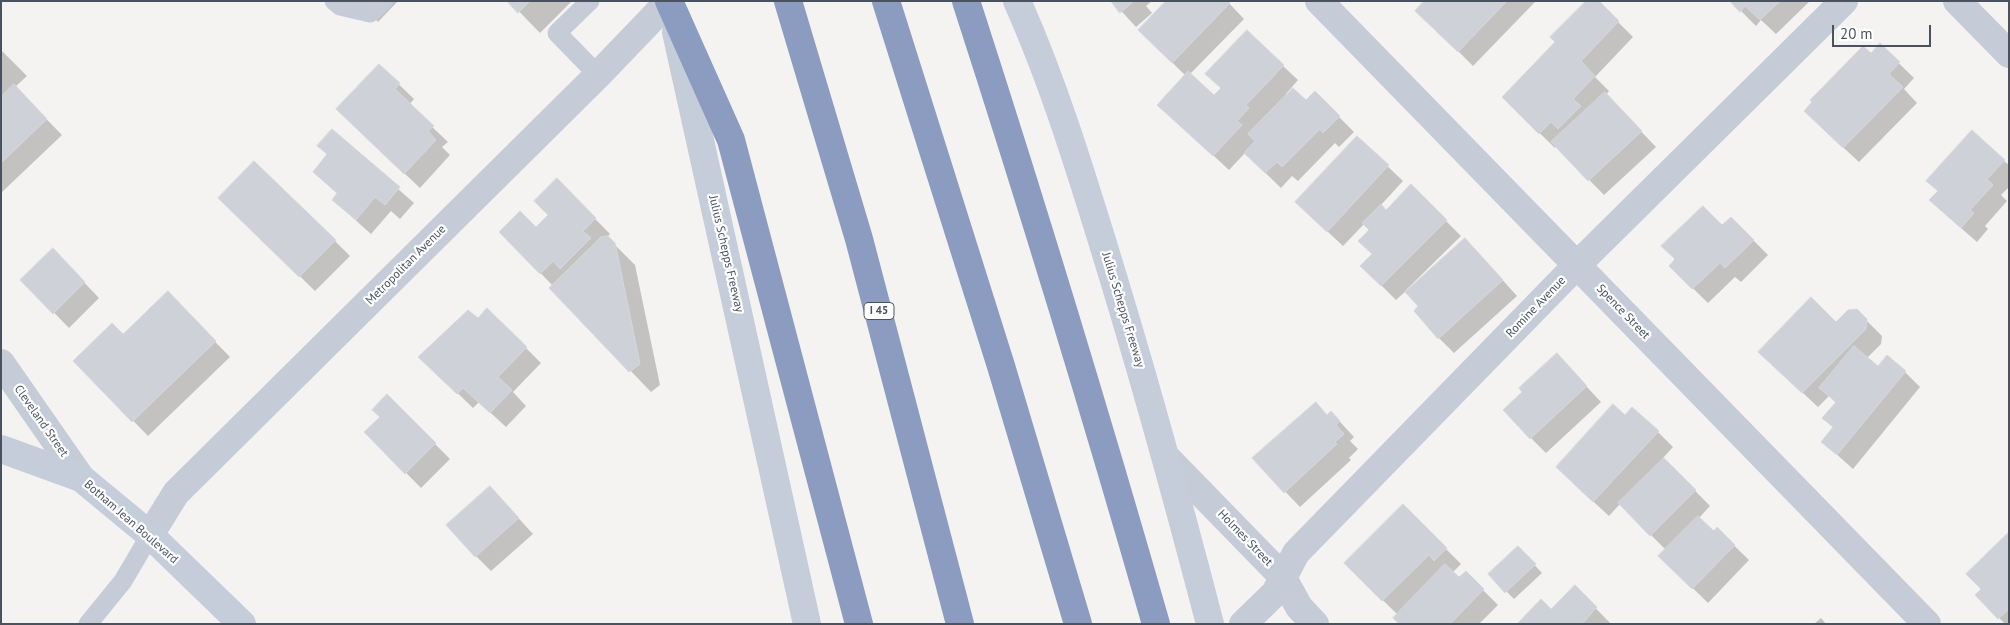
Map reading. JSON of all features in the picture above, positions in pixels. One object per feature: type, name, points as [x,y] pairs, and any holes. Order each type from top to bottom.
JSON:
[{"type":"highway","points":[[669,1],[731,140],[859,624]]},
{"type":"highway","name":"I 45","points":[[788,1],[859,239],[960,624]]},
{"type":"highway","points":[[886,1],[1001,366],[1078,624]]},
{"type":"highway","points":[[966,1],[1035,215],[1156,624]]},
{"type":"main road","name":"Julius Schepps Freeway","points":[[669,1],[802,594],[807,624]]},
{"type":"main road","name":"Julius Schepps Freeway","points":[[1017,1],[1034,39],[1088,194],[1167,458],[1210,624]]},
{"type":"main road","name":"Botham Jean Boulevard","points":[[1,449],[81,478],[150,535],[242,624]]},
{"type":"main road","points":[[794,624],[802,594]]},
{"type":"street","name":"Metropolitan Avenue","points":[[150,535],[176,493],[598,75],[669,1]]},
{"type":"street","name":"Spence Street","points":[[1319,1],[1927,624]]},
{"type":"street","name":"Romine Avenue","points":[[1243,624],[1275,593],[1282,576],[1296,553],[1577,265],[1844,1]]},
{"type":"street","points":[[1957,1],[2009,54]]},
{"type":"street","name":"Cleveland Street","points":[[1,363],[81,478]]},
{"type":"street","name":"Holmes Street","points":[[1167,458],[1282,576],[1299,607],[1315,624]]},
{"type":"lane","points":[[334,1],[340,6],[370,13],[383,1]]},
{"type":"lane","points":[[590,1],[557,33],[598,75]]},
{"type":"lane","points":[[88,624],[123,581],[150,535]]},
{"type":"building","points":[[507,1],[530,1],[518,13]]},
{"type":"building","points":[[1111,1],[1134,1],[1120,13]]},
{"type":"building","points":[[1166,1],[1228,1],[1230,3],[1172,63],[1138,30]]},
{"type":"building","points":[[1424,1],[1507,1],[1458,52],[1415,11]]},
{"type":"building","points":[[1586,1],[1599,1],[1619,21],[1581,61],[1595,76],[1573,99],[1581,106],[1558,129],[1551,122],[1539,134],[1502,97],[1555,42],[1550,37]]},
{"type":"building","points":[[1730,1],[1780,1],[1760,20],[1745,6],[1740,12]]},
{"type":"building","points":[[1247,30],[1284,65],[1246,105],[1249,108],[1237,121],[1242,125],[1213,156],[1157,105],[1188,71],[1214,95],[1221,88],[1205,74]]},
{"type":"building","points":[[1880,43],[1900,62],[1889,74],[1903,87],[1843,148],[1804,111],[1812,102],[1810,100],[1863,46],[1871,53]]},
{"type":"building","points":[[379,64],[400,83],[395,89],[434,126],[428,131],[436,140],[404,174],[336,109]]},
{"type":"building","points":[[14,84],[47,119],[1,163],[1,97]]},
{"type":"building","points":[[1293,88],[1306,100],[1315,91],[1340,116],[1323,133],[1320,129],[1282,167],[1277,162],[1265,173],[1244,153],[1255,141],[1248,134]]},
{"type":"building","points":[[1605,92],[1642,131],[1588,181],[1551,142]]},
{"type":"building","points":[[332,129],[400,187],[385,205],[375,197],[356,220],[332,200],[337,193],[313,172],[327,154],[317,146]]},
{"type":"building","points":[[1972,130],[2005,160],[1987,179],[1993,185],[1970,210],[1974,213],[1961,228],[1929,200],[1938,191],[1926,181]]},
{"type":"building","points":[[1357,136],[1389,165],[1327,232],[1295,202]]},
{"type":"building","points":[[254,161],[336,240],[299,277],[218,198]]},
{"type":"building","points":[[557,178],[596,218],[583,231],[591,238],[560,269],[553,261],[540,274],[499,232],[520,211],[536,227],[548,215],[534,201]]},
{"type":"building","points":[[1411,184],[1447,220],[1381,286],[1360,266],[1372,254],[1358,241],[1369,230],[1362,223],[1381,204],[1386,210]]},
{"type":"building","points":[[1703,206],[1722,225],[1731,217],[1754,240],[1725,268],[1720,263],[1692,289],[1669,266],[1675,259],[1661,246]]},
{"type":"building","points":[[608,236],[615,243],[640,364],[629,372],[549,288],[601,237]]},
{"type":"building","points":[[1465,238],[1503,280],[1438,339],[1414,311],[1418,306],[1405,292]]},
{"type":"building","points":[[53,248],[85,282],[53,314],[20,280]]},
{"type":"building","points":[[168,291],[216,341],[132,422],[73,361],[112,323],[123,334]]},
{"type":"building","points":[[1811,297],[1836,322],[1848,310],[1857,309],[1867,319],[1866,329],[1802,393],[1758,352]]},
{"type":"building","points":[[487,308],[527,347],[498,377],[512,390],[490,413],[463,388],[457,394],[418,357],[468,310],[478,318]]},
{"type":"building","points":[[1854,346],[1878,366],[1887,355],[1906,371],[1837,455],[1821,442],[1833,427],[1822,418],[1836,402],[1819,388]]},
{"type":"building","points":[[1557,353],[1587,386],[1530,439],[1503,410],[1522,392],[1519,388]]},
{"type":"building","points":[[387,394],[436,443],[405,474],[364,432],[380,417],[372,410]]},
{"type":"building","points":[[1316,402],[1327,415],[1331,411],[1340,421],[1336,425],[1344,434],[1335,442],[1337,444],[1284,493],[1252,458]]},
{"type":"building","points":[[1613,404],[1625,415],[1632,407],[1659,431],[1593,502],[1556,467]]},
{"type":"building","points":[[1664,458],[1696,490],[1650,536],[1618,503]]},
{"type":"building","points":[[490,486],[519,518],[475,557],[446,525]]},
{"type":"building","points":[[1403,504],[1447,548],[1434,561],[1429,555],[1382,601],[1344,563]]},
{"type":"building","points":[[1698,516],[1714,531],[1717,527],[1735,545],[1692,589],[1658,556]]},
{"type":"building","points":[[2009,532],[2009,609],[1998,619],[1975,595],[1981,589],[1966,574]]},
{"type":"building","points":[[1518,546],[1536,564],[1505,593],[1488,574]]},
{"type":"building","points":[[1445,564],[1459,577],[1466,571],[1484,589],[1450,624],[1399,624],[1393,618]]},
{"type":"building","points":[[1575,585],[1597,607],[1582,624],[1517,624],[1541,599],[1551,609]]}]
